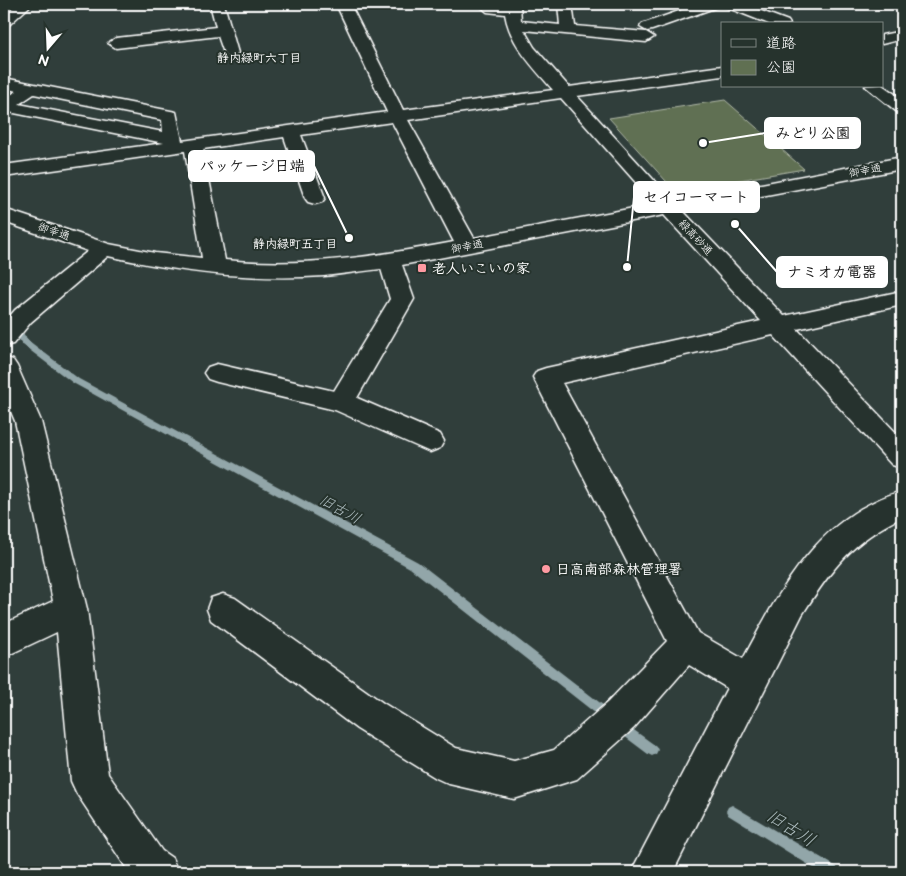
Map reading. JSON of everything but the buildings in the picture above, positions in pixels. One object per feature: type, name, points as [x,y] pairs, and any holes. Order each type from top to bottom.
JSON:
[{"type":"street","points":[[4,22],[25,4]]},
{"type":"street","points":[[217,4],[230,53]]},
{"type":"street","points":[[343,4],[396,116],[467,246]]},
{"type":"street","points":[[485,4],[492,9],[513,13],[568,30],[647,32],[712,4]]},
{"type":"street","points":[[566,4],[568,30]]},
{"type":"street","points":[[731,4],[778,22]]},
{"type":"street","name":"緑高砂通","points":[[513,13],[528,50],[566,94],[668,208],[902,457]]},
{"type":"street","points":[[116,43],[224,31]]},
{"type":"street","points":[[884,40],[902,35]]},
{"type":"street","points":[[4,171],[180,144],[566,94],[721,71]]},
{"type":"street","points":[[4,83],[170,116],[180,144],[215,268]]},
{"type":"street","points":[[876,88],[902,107]]},
{"type":"street","points":[[31,89],[4,106],[180,144]]},
{"type":"street","points":[[290,131],[316,198]]},
{"type":"street","name":"御幸通","points":[[7,218],[104,249],[155,260],[215,268],[314,269],[389,260],[467,246],[902,163]]},
{"type":"street","points":[[104,249],[6,353],[28,421],[71,609],[90,781],[148,865],[158,872]]},
{"type":"street","points":[[341,402],[402,299],[389,260]]},
{"type":"street","points":[[749,682],[686,644],[546,377],[902,298]]},
{"type":"street","points":[[217,373],[341,402],[430,441]]},
{"type":"street","points":[[651,872],[790,604],[816,567],[844,536],[884,511],[902,503]]},
{"type":"street","points":[[4,642],[71,609]]},
{"type":"street","points":[[223,609],[370,716],[449,765],[514,780],[564,766],[612,722],[686,644]]},
{"type":"green space","points":[[725,100],[804,169],[675,191],[609,118]]},
{"type":"waterway","name":"旧古川","points":[[4,315],[26,343],[76,381],[414,565],[608,716]]},
{"type":"waterway","name":"旧古川","points":[[620,726],[652,750]]},
{"type":"waterway","name":"旧古川","points":[[732,811],[832,872]]},
{"type":"place","name":"みどり公園","points":[[703,143]]},
{"type":"place","name":"ナミオカ電器","points":[[735,224]]},
{"type":"place","name":"パッケージ日端","points":[[349,238]]},
{"type":"place","name":"セイコーマート","points":[[627,267]]},
{"type":"place","name":"老人いこいの家","points":[[422,268]]},
{"type":"place","name":"日高南部森林管理署","points":[[546,569]]},
{"type":"district","name":"静内緑町六丁目","points":[[259,58]]},
{"type":"district","name":"静内緑町五丁目","points":[[295,244]]}]
